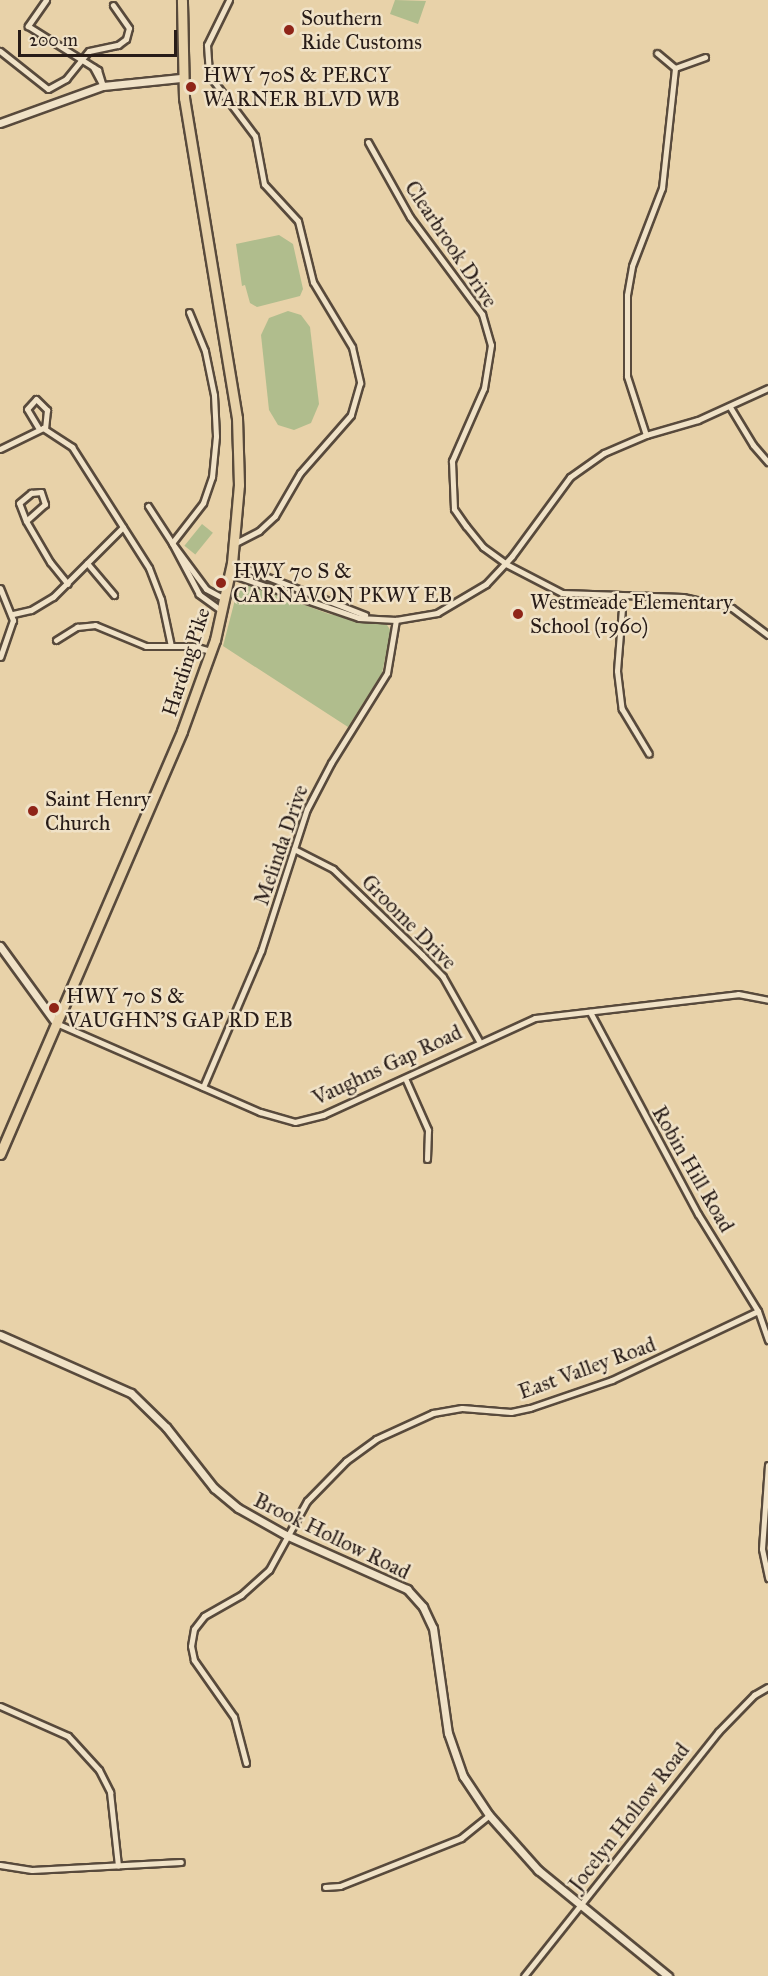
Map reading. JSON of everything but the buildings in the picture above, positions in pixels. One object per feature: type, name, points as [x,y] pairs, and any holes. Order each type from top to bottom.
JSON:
[{"type":"main road","name":"Harding Pike","points":[[0,1154],[180,737],[211,651],[232,563],[239,468],[235,399],[181,78],[182,0]]},
{"type":"street","points":[[46,0],[28,26],[82,58],[104,79],[103,85]]},
{"type":"street","points":[[229,0],[207,45],[209,75],[255,136],[265,187],[298,221],[312,282],[352,347],[360,383],[351,414],[300,473],[272,520],[234,544]]},
{"type":"street","points":[[0,51],[48,89],[66,79],[89,51],[118,45],[129,35],[129,28],[112,5]]},
{"type":"street","points":[[657,53],[675,68]]},
{"type":"street","points":[[675,68],[705,57]]},
{"type":"street","points":[[646,435],[627,376],[627,295],[632,266],[662,188],[675,68]]},
{"type":"street","points":[[0,123],[103,85],[181,78]]},
{"type":"street","name":"Clearbrook Drive","points":[[368,142],[410,217],[482,314],[491,345],[484,388],[457,443],[451,488],[454,509],[483,547],[506,564],[562,593],[683,597],[732,608],[768,635]]},
{"type":"street","points":[[172,543],[206,497],[215,457],[215,412],[210,372],[189,312]]},
{"type":"street","points":[[230,574],[330,610],[381,620],[422,617],[452,607],[482,588],[506,564],[570,477],[604,453],[646,435],[730,406],[768,388]]},
{"type":"street","points":[[0,449],[42,428],[47,410],[36,399],[27,409],[42,428],[61,436],[76,452],[153,579],[171,646]]},
{"type":"street","points":[[730,406],[753,445],[768,462]]},
{"type":"street","points":[[26,521],[45,504],[41,492],[31,493],[19,503],[26,521],[50,562],[68,584]]},
{"type":"street","points":[[148,506],[206,589],[225,599]]},
{"type":"street","points":[[13,614],[44,603],[68,584],[123,527]]},
{"type":"street","points":[[172,543],[199,594],[222,611]]},
{"type":"street","points":[[87,563],[114,595]]},
{"type":"street","points":[[232,563],[381,620]]},
{"type":"street","points":[[0,588],[13,614],[12,631],[0,657]]},
{"type":"street","points":[[623,596],[617,671],[622,709],[650,754]]},
{"type":"street","name":"Melinda Drive","points":[[203,1087],[258,960],[294,849],[324,776],[387,674],[396,620]]},
{"type":"street","points":[[56,640],[73,629],[95,625],[137,644],[193,646],[211,651]]},
{"type":"street","name":"Groome Drive","points":[[294,849],[333,869],[422,955],[443,977],[479,1041]]},
{"type":"street","points":[[0,946],[56,1023]]},
{"type":"street","name":"Vaughns Gap Road","points":[[56,1023],[260,1112],[296,1122],[322,1115],[405,1078],[479,1041],[535,1018],[738,994],[768,1000]]},
{"type":"street","name":"Robin Hill Road","points":[[590,1012],[698,1214],[758,1311],[768,1340]]},
{"type":"street","points":[[405,1078],[428,1131],[427,1159]]},
{"type":"street","name":"East Valley Road","points":[[246,1763],[234,1717],[194,1660],[191,1646],[194,1629],[204,1616],[242,1595],[269,1570],[286,1535],[307,1502],[346,1461],[398,1427],[448,1409],[511,1412],[530,1408],[612,1380],[758,1311]]},
{"type":"street","name":"Brook Hollow Road","points":[[0,1335],[131,1393],[166,1427],[214,1488],[238,1508],[286,1535],[380,1574],[407,1589],[423,1607],[433,1628],[448,1733],[463,1776],[489,1815],[520,1853],[580,1906],[668,1976]]},
{"type":"street","points":[[768,1465],[762,1549],[768,1578]]},
{"type":"street","name":"Jocelyn Hollow Road","points":[[524,1976],[718,1732],[754,1695],[768,1687]]},
{"type":"street","points":[[0,1706],[68,1736],[99,1770],[110,1792],[118,1866]]},
{"type":"street","points":[[325,1887],[340,1886],[461,1838],[489,1815]]},
{"type":"street","points":[[0,1864],[32,1869],[181,1862]]},
{"type":"green space","points":[[395,0],[426,1],[418,24],[390,14]]},
{"type":"green space","points":[[279,235],[293,244],[303,289],[300,296],[257,307],[250,303],[245,285],[242,286],[236,244]]},
{"type":"green space","points":[[288,311],[301,315],[310,327],[319,404],[311,423],[294,430],[278,425],[269,410],[261,335],[269,318]]},
{"type":"green space","points":[[202,524],[213,533],[195,555],[184,546]]},
{"type":"green space","points":[[247,584],[329,614],[387,625],[391,631],[382,673],[348,727],[223,646],[237,592]]},
{"type":"place","name":"Southern Ride Customs","points":[[289,30]]},
{"type":"place","name":"HWY 70S & PERCY WARNER BLVD WB","points":[[191,87]]},
{"type":"place","name":"HWY 70 S & CARNAVON PKWY EB","points":[[221,583]]},
{"type":"place","name":"Westmeade Elementary School (1960)","points":[[518,614]]},
{"type":"place","name":"Saint Henry Church","points":[[33,811]]},
{"type":"place","name":"HWY 70 S & VAUGHN'S GAP RD EB","points":[[54,1008]]}]
